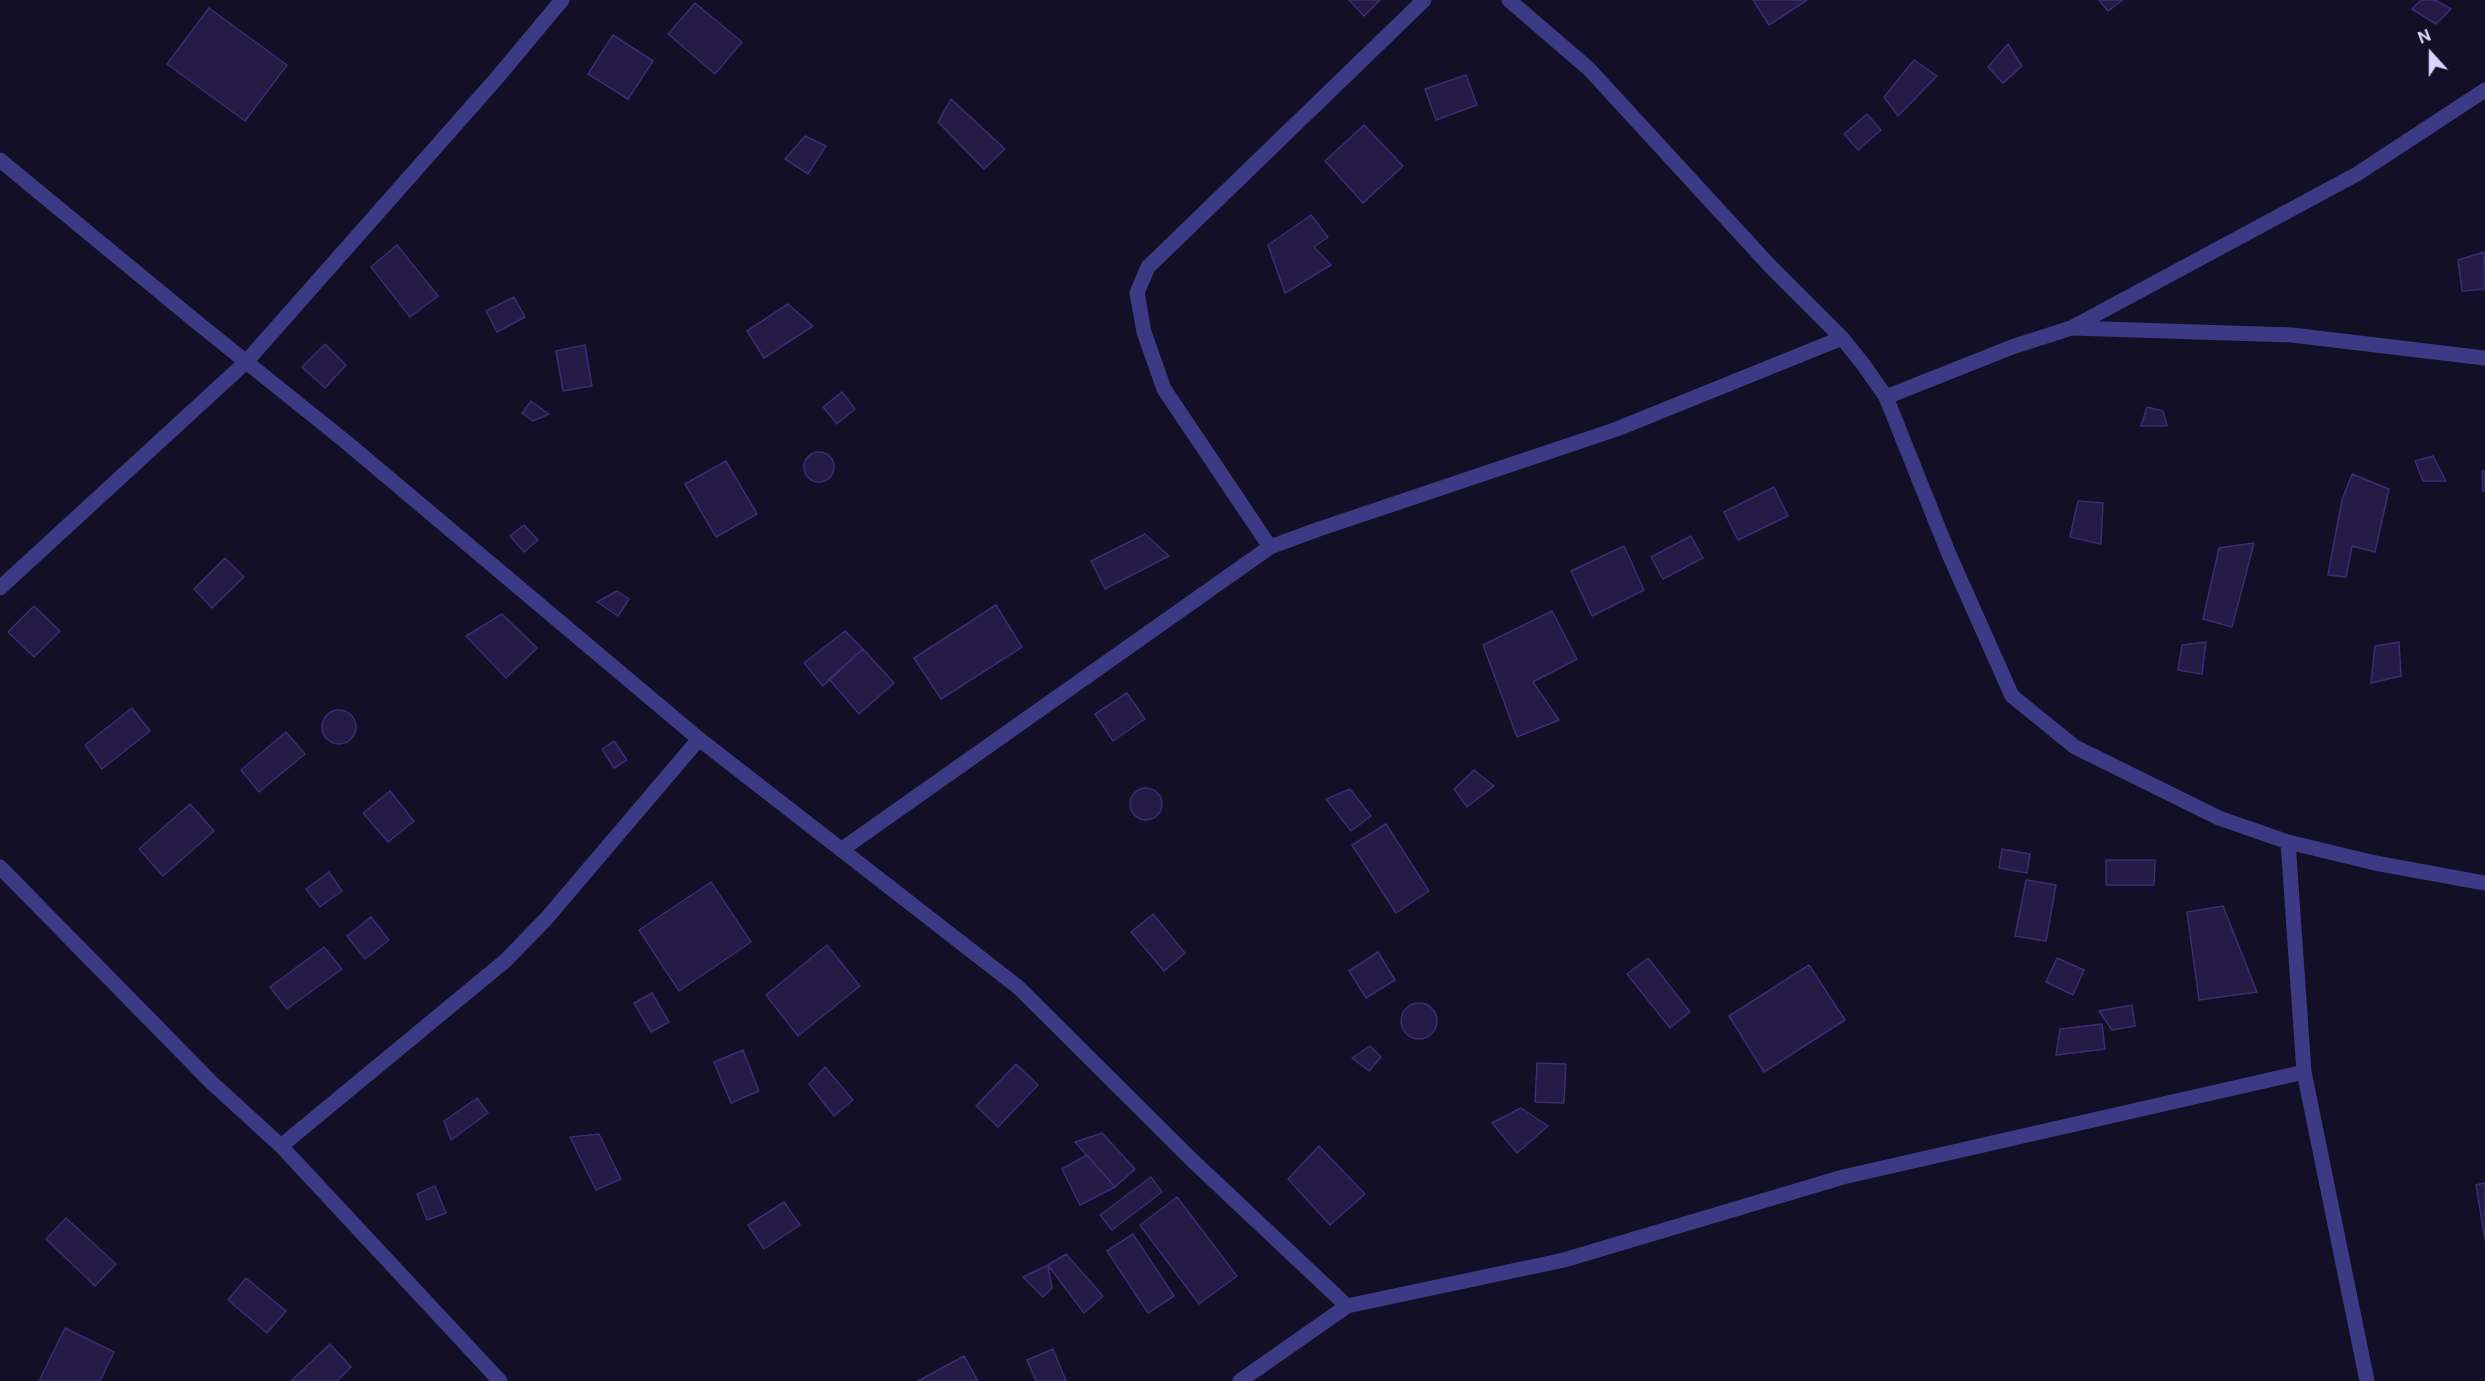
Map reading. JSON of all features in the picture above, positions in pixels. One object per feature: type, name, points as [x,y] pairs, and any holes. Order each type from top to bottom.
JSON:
[{"type":"street","points":[[0,588],[246,362],[496,80],[562,0]]},
{"type":"street","points":[[1270,547],[1164,389],[1144,332],[1137,293],[1148,267],[1424,0]]},
{"type":"street","points":[[1509,0],[1589,69],[1770,266],[1842,338],[1886,397],[1948,552],[2012,696],[2075,747],[2219,818],[2288,842],[2375,863],[2485,883]]},
{"type":"street","points":[[1886,397],[2012,347],[2071,328],[2357,174],[2485,90]]},
{"type":"street","points":[[0,160],[346,442],[699,739],[1018,987],[1193,1161],[1347,1306]]},
{"type":"street","points":[[2071,328],[2292,335],[2485,358]]},
{"type":"street","points":[[841,850],[1270,547],[1617,429],[1842,338]]},
{"type":"street","points":[[281,1146],[505,962],[546,919],[699,739]]},
{"type":"street","points":[[2288,842],[2304,1072],[2367,1381]]},
{"type":"street","points":[[0,867],[212,1083],[281,1146],[500,1381]]},
{"type":"street","points":[[1240,1381],[1347,1306],[1564,1260],[1843,1177],[2304,1072]]},
{"type":"building","points":[[1349,0],[1380,0],[1364,16]]},
{"type":"building","points":[[1753,0],[1807,0],[1769,25]]},
{"type":"building","points":[[2099,0],[2123,0],[2108,11]]},
{"type":"building","points":[[2421,0],[2435,0],[2451,9],[2436,24],[2412,9]]},
{"type":"building","points":[[695,3],[742,42],[715,74],[668,34]]},
{"type":"building","points":[[209,8],[287,65],[245,121],[167,64]]},
{"type":"building","points":[[613,35],[653,61],[628,99],[588,74]]},
{"type":"building","points":[[2008,44],[2022,66],[2003,83],[1988,67]]},
{"type":"building","points":[[1914,60],[1937,76],[1898,116],[1884,97]]},
{"type":"building","points":[[1466,75],[1477,105],[1436,120],[1425,89]]},
{"type":"building","points":[[951,99],[1005,149],[984,169],[938,122]]},
{"type":"building","points":[[1867,114],[1881,130],[1858,150],[1844,134]]},
{"type":"building","points":[[1364,125],[1403,166],[1363,203],[1325,161]]},
{"type":"building","points":[[805,136],[826,146],[808,174],[785,159]]},
{"type":"building","points":[[1311,215],[1328,237],[1314,247],[1331,265],[1285,293],[1268,245]]},
{"type":"building","points":[[397,245],[438,296],[410,317],[371,267]]},
{"type":"building","points":[[2484,252],[2485,289],[2462,291],[2458,260]]},
{"type":"building","points":[[514,297],[525,317],[497,332],[486,311]]},
{"type":"building","points":[[788,304],[813,326],[764,358],[747,331]]},
{"type":"building","points":[[325,344],[346,365],[325,388],[302,367]]},
{"type":"building","points":[[585,345],[592,386],[563,391],[556,351]]},
{"type":"building","points":[[842,392],[855,409],[837,424],[823,407]]},
{"type":"building","points":[[531,401],[549,414],[533,421],[522,413]]},
{"type":"building","points":[[2147,407],[2163,411],[2167,426],[2141,426]]},
{"type":"building","points":[[819,452],[830,456],[834,467],[830,478],[819,482],[808,478],[804,467],[808,456]]},
{"type":"building","points":[[2433,456],[2446,481],[2423,481],[2415,461]]},
{"type":"building","points":[[726,461],[757,514],[716,537],[685,484]]},
{"type":"building","points":[[2482,471],[2485,471],[2485,491],[2483,491]]},
{"type":"building","points":[[2352,474],[2389,489],[2375,552],[2352,546],[2346,577],[2328,575],[2342,500]]},
{"type":"building","points":[[1774,487],[1788,516],[1738,540],[1724,512]]},
{"type":"building","points":[[2078,501],[2103,503],[2101,544],[2070,537]]},
{"type":"building","points":[[524,525],[538,540],[524,552],[510,536]]},
{"type":"building","points":[[1145,534],[1169,556],[1105,589],[1091,561]]},
{"type":"building","points":[[1691,536],[1703,558],[1663,579],[1651,557]]},
{"type":"building","points":[[2254,543],[2232,627],[2203,619],[2219,548]]},
{"type":"building","points":[[1624,546],[1644,590],[1592,616],[1571,571]]},
{"type":"building","points":[[225,558],[244,577],[212,608],[194,589]]},
{"type":"building","points":[[617,591],[629,599],[618,616],[597,602]]},
{"type":"building","points":[[996,605],[1022,647],[941,699],[914,658]]},
{"type":"building","points":[[34,606],[60,631],[34,657],[8,632]]},
{"type":"building","points":[[1552,611],[1577,659],[1533,682],[1559,720],[1517,737],[1483,645]]},
{"type":"building","points":[[502,614],[537,648],[506,678],[466,636]]},
{"type":"building","points":[[845,631],[863,649],[823,686],[804,663]]},
{"type":"building","points":[[2206,642],[2202,674],[2178,670],[2182,645]]},
{"type":"building","points":[[2399,642],[2401,676],[2371,683],[2375,646]]},
{"type":"building","points":[[863,649],[894,683],[859,714],[829,679]]},
{"type":"building","points":[[1127,693],[1145,719],[1113,741],[1095,714]]},
{"type":"building","points":[[132,708],[150,731],[102,769],[85,745]]},
{"type":"building","points":[[339,710],[351,715],[356,727],[351,739],[339,744],[327,739],[322,727],[327,715]]},
{"type":"building","points":[[286,732],[305,754],[259,792],[241,770]]},
{"type":"building","points":[[614,741],[627,760],[614,768],[602,749]]},
{"type":"building","points":[[1474,770],[1494,786],[1467,807],[1454,789]]},
{"type":"building","points":[[1146,788],[1157,793],[1162,804],[1157,815],[1146,820],[1135,815],[1130,804],[1135,793]]},
{"type":"building","points":[[1350,789],[1371,816],[1351,831],[1326,799]]},
{"type":"building","points":[[390,791],[414,821],[388,842],[363,813]]},
{"type":"building","points":[[190,804],[214,831],[163,876],[139,849]]},
{"type":"building","points":[[1386,824],[1429,891],[1396,913],[1352,845]]},
{"type":"building","points":[[2002,849],[2030,854],[2027,873],[1999,868]]},
{"type":"building","points":[[2106,860],[2155,860],[2154,885],[2106,885]]},
{"type":"building","points":[[329,872],[342,891],[320,907],[306,889]]},
{"type":"building","points":[[2026,880],[2056,885],[2046,941],[2015,936]]},
{"type":"building","points":[[711,882],[751,942],[679,991],[639,930]]},
{"type":"building","points":[[2223,906],[2257,992],[2199,1000],[2187,912]]},
{"type":"building","points":[[1153,914],[1185,953],[1164,971],[1131,932]]},
{"type":"building","points":[[371,917],[389,940],[365,959],[347,936]]},
{"type":"building","points":[[827,945],[860,986],[798,1036],[766,995]]},
{"type":"building","points":[[324,947],[342,969],[287,1009],[270,987]]},
{"type":"building","points":[[1378,952],[1395,980],[1366,998],[1349,971]]},
{"type":"building","points":[[1648,958],[1690,1012],[1670,1028],[1627,974]]},
{"type":"building","points":[[2057,958],[2084,970],[2073,995],[2046,982]]},
{"type":"building","points":[[1809,965],[1845,1020],[1764,1072],[1729,1016]]},
{"type":"building","points":[[652,993],[669,1022],[651,1032],[634,1003]]},
{"type":"building","points":[[1419,1003],[1432,1008],[1437,1021],[1432,1034],[1419,1039],[1406,1034],[1401,1021],[1406,1008]]},
{"type":"building","points":[[2132,1005],[2135,1026],[2112,1030],[2099,1011]]},
{"type":"building","points":[[2102,1024],[2105,1049],[2056,1055],[2060,1029]]},
{"type":"building","points":[[1370,1046],[1381,1057],[1369,1071],[1352,1058]]},
{"type":"building","points":[[743,1050],[759,1091],[731,1103],[714,1062]]},
{"type":"building","points":[[1537,1063],[1566,1064],[1564,1103],[1535,1102]]},
{"type":"building","points":[[1016,1064],[1038,1085],[998,1127],[976,1106]]},
{"type":"building","points":[[825,1067],[853,1100],[834,1116],[809,1084]]},
{"type":"building","points":[[477,1098],[488,1113],[451,1140],[444,1121]]},
{"type":"building","points":[[1521,1108],[1548,1126],[1517,1153],[1492,1123]]},
{"type":"building","points":[[1102,1133],[1135,1169],[1115,1187],[1075,1142]]},
{"type":"building","points":[[599,1134],[621,1179],[596,1190],[570,1137]]},
{"type":"building","points":[[1319,1146],[1365,1194],[1330,1225],[1288,1179]]},
{"type":"building","points":[[1087,1155],[1115,1187],[1080,1205],[1062,1169]]},
{"type":"building","points":[[1151,1177],[1162,1192],[1112,1230],[1100,1215]]},
{"type":"building","points":[[2485,1183],[2485,1240],[2476,1185]]},
{"type":"building","points":[[435,1186],[446,1213],[427,1220],[417,1194]]},
{"type":"building","points":[[1177,1197],[1237,1276],[1199,1304],[1140,1225]]},
{"type":"building","points":[[784,1202],[800,1225],[764,1249],[748,1225]]},
{"type":"building","points":[[66,1218],[116,1264],[95,1286],[46,1239]]},
{"type":"building","points":[[1133,1234],[1174,1296],[1148,1313],[1107,1251]]},
{"type":"building","points":[[1066,1254],[1103,1296],[1084,1313],[1048,1265]]},
{"type":"building","points":[[1048,1265],[1052,1288],[1043,1297],[1023,1277]]},
{"type":"building","points":[[246,1278],[286,1311],[267,1333],[228,1300]]},
{"type":"building","points":[[65,1328],[114,1352],[100,1381],[39,1381]]},
{"type":"building","points":[[330,1344],[351,1367],[337,1381],[291,1381]]},
{"type":"building","points":[[1053,1349],[1066,1381],[1036,1381],[1027,1360]]},
{"type":"building","points":[[964,1356],[978,1381],[918,1381]]}]
